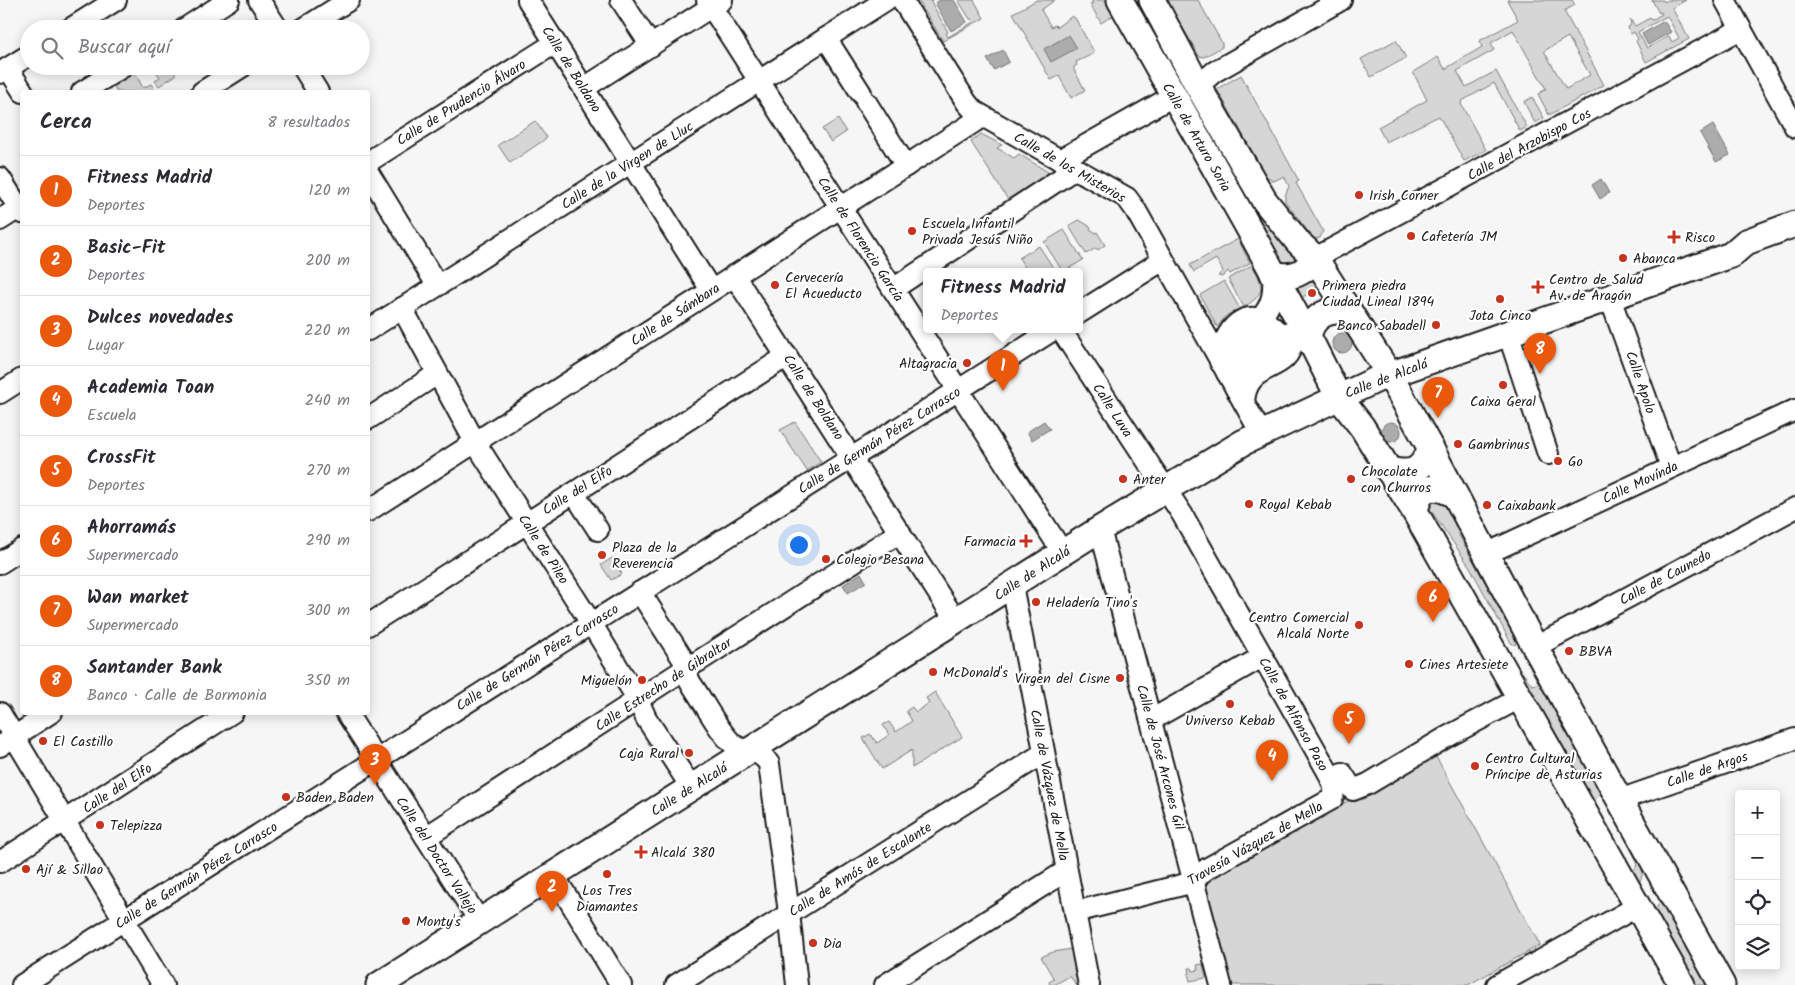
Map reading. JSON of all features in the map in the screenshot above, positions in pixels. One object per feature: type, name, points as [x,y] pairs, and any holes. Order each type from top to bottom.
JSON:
[{"type":"main road","name":"Calle de Arturo Soria","points":[[1120,0],[1273,274],[1292,336],[1362,427],[1415,512],[1682,985]]},
{"type":"main road","name":"Calle de Arturo Soria","points":[[1152,0],[1198,86],[1264,200],[1298,242],[1315,258],[1389,374],[1431,449],[1535,647],[1722,985]]},
{"type":"main road","name":"Calle de Alcalá","points":[[1731,256],[1746,242],[1795,224]]},
{"type":"main road","name":"Calle de Alcalá","points":[[380,985],[1100,529],[1261,433],[1389,374],[1731,256],[1750,256],[1795,243]]},
{"type":"main road","points":[[1273,274],[1283,277],[1293,276],[1302,272],[1315,258]]},
{"type":"main road","points":[[1292,336],[1310,327],[1317,317],[1323,314],[1341,310],[1350,313]]},
{"type":"main road","points":[[1388,470],[1405,474],[1415,470],[1422,465],[1431,449]]},
{"type":"main road","points":[[1415,512],[1417,500],[1423,492],[1431,488],[1441,489],[1455,495]]},
{"type":"main road","points":[[1430,539],[1441,544],[1452,555],[1462,569],[1496,634],[1506,645],[1513,651],[1521,652],[1535,647]]},
{"type":"main road","points":[[1595,830],[1602,813],[1609,805],[1619,800]]},
{"type":"main road","points":[[1638,906],[1645,901],[1652,886],[1654,862]]},
{"type":"street","points":[[84,20],[116,0]]},
{"type":"street","points":[[198,20],[229,0]]},
{"type":"street","points":[[260,0],[272,20]]},
{"type":"street","points":[[317,20],[349,0]]},
{"type":"street","name":"Calle de Boldano","points":[[528,0],[712,290]]},
{"type":"street","points":[[621,0],[650,46]]},
{"type":"street","name":"Calle de la Virgen de Lluc","points":[[370,329],[886,0]]},
{"type":"street","name":"Calle de los Misterios","points":[[902,0],[967,103],[974,111],[1127,198],[1135,209],[1261,433]]},
{"type":"street","points":[[1198,86],[1214,72],[1341,0]]},
{"type":"street","points":[[1725,0],[1795,126]]},
{"type":"street","points":[[584,88],[714,2]]},
{"type":"street","name":"Calle de Florencio García","points":[[714,2],[759,81],[1063,553]]},
{"type":"street","name":"Calle del Arzobispo Cos","points":[[1315,258],[1741,29]]},
{"type":"street","points":[[826,38],[906,166]]},
{"type":"street","name":"Calle de Prudencio Álvaro","points":[[370,161],[555,42]]},
{"type":"street","points":[[20,60],[4,70],[21,90]]},
{"type":"street","points":[[85,90],[109,75]]},
{"type":"street","points":[[205,90],[229,75]]},
{"type":"street","points":[[308,75],[317,90]]},
{"type":"street","points":[[893,289],[1067,165],[1173,96]]},
{"type":"street","name":"Calle de Sámbara","points":[[370,510],[982,117]]},
{"type":"street","points":[[370,175],[437,285]]},
{"type":"street","points":[[0,178],[20,206]]},
{"type":"street","points":[[0,220],[20,210]]},
{"type":"street","points":[[1083,310],[1163,260]]},
{"type":"street","points":[[1261,318],[1273,298],[1273,274]]},
{"type":"street","name":"Calle de Boldano","points":[[734,276],[956,621]]},
{"type":"street","name":"Calle Apolo","points":[[1610,298],[1671,467]]},
{"type":"street","name":"Calle de Pileo","points":[[402,308],[475,442],[592,623],[638,700],[646,718],[691,787]]},
{"type":"street","points":[[1250,318],[1261,318],[1292,336],[1292,349],[1282,361],[1255,376],[1246,389],[1232,382],[1221,351],[1224,339],[1239,322],[1250,318]]},
{"type":"street","points":[[1232,382],[1228,362],[1232,352],[1240,344],[1267,331],[1292,336]]},
{"type":"street","name":"Calle de Germán Pérez Carrasco","points":[[22,985],[1048,333]]},
{"type":"street","name":"Calle Luva","points":[[1063,333],[1165,489]]},
{"type":"street","points":[[1508,333],[1548,454]]},
{"type":"street","name":"Calle del Elfo","points":[[370,624],[787,356]]},
{"type":"street","points":[[370,418],[437,374]]},
{"type":"street","name":"Calle Movínda","points":[[1486,554],[1795,410]]},
{"type":"street","name":"Calle de Alfonso Paso","points":[[1165,489],[1182,514],[1262,657],[1338,778]]},
{"type":"street","points":[[574,492],[598,530]]},
{"type":"street","name":"Calle de Caunedo","points":[[1535,647],[1795,508]]},
{"type":"street","name":"Calle de José Arcones Gil","points":[[1100,529],[1221,985]]},
{"type":"street","name":"Calle Estrecho de Gibraltar","points":[[426,837],[900,532]]},
{"type":"street","points":[[0,563],[20,550]]},
{"type":"street","name":"Calle de Vázquez de Mella","points":[[1012,585],[1089,985]]},
{"type":"street","points":[[640,592],[688,667],[690,682],[727,738],[734,745],[765,758],[769,764],[797,985]]},
{"type":"street","points":[[1151,720],[1262,657]]},
{"type":"street","points":[[1338,778],[1354,790],[1368,784],[1445,738],[1520,698]]},
{"type":"street","points":[[0,713],[7,741],[64,822],[163,985]]},
{"type":"street","points":[[7,741],[47,715]]},
{"type":"street","name":"Calle del Elfo","points":[[0,862],[228,715]]},
{"type":"street","name":"Calle del Doctor Vallejo","points":[[348,715],[480,922]]},
{"type":"street","name":"Calle de Argos","points":[[1619,800],[1795,739]]},
{"type":"street","name":"Calle de Amós de Escalante","points":[[676,985],[1044,753]]},
{"type":"street","name":"Travesía Vázquez de Mella","points":[[1075,912],[1194,882],[1208,868],[1332,799],[1335,794],[1338,778]]},
{"type":"street","points":[[885,985],[1066,870]]},
{"type":"street","points":[[553,874],[621,985]]},
{"type":"street","points":[[1497,985],[1638,906]]},
{"type":"shaded area","points":[[918,0],[933,0],[931,2],[948,32],[946,33],[948,37],[973,22],[958,0],[974,0],[984,18],[943,41]]},
{"type":"shaded area","points":[[940,0],[954,0],[967,22],[951,31],[935,3]]},
{"type":"shaded area","points":[[1037,0],[1055,0],[1041,10],[1051,27],[1055,25],[1057,27],[1072,16],[1075,18],[1094,52],[1076,62],[1077,65],[1074,67],[1074,70],[1085,90],[1071,98],[1059,76],[1051,80],[1013,13]]},
{"type":"shaded area","points":[[1091,0],[1105,0],[1114,15],[1101,23],[1090,4],[1093,3]]},
{"type":"shaded area","points":[[1130,0],[1142,0],[1297,257],[1297,261],[1283,266]]},
{"type":"shaded area","points":[[1167,0],[1198,0],[1222,43],[1222,47],[1204,57],[1199,56]]},
{"type":"shaded area","points":[[1507,0],[1572,0],[1575,5],[1564,11],[1604,85],[1549,115],[1538,94],[1546,89],[1513,30],[1491,43],[1494,50],[1457,71],[1466,87],[1496,71],[1527,127],[1520,131],[1494,83],[1462,101],[1461,104],[1486,150],[1464,161],[1439,116],[1386,142],[1378,127],[1427,100],[1413,72],[1438,57],[1445,69],[1482,47],[1479,41],[1518,20]],"holes":[[[1568,37],[1590,75],[1566,89],[1544,51]]]},
{"type":"shaded area","points":[[1652,0],[1663,0],[1664,2],[1668,0],[1686,0],[1672,8],[1689,39],[1646,62],[1636,41],[1638,39],[1634,32],[1631,34],[1628,27],[1631,25],[1630,19],[1635,26],[1662,14],[1661,12],[1659,13]],"holes":[[[1667,16],[1679,38],[1672,42],[1669,36],[1647,48],[1638,32]]]},
{"type":"shaded area","points":[[1664,21],[1671,32],[1648,45],[1642,34]]},
{"type":"shaded area","points":[[1069,35],[1077,48],[1051,62],[1044,49]]},
{"type":"shaded area","points":[[1396,40],[1406,58],[1371,77],[1361,59]]},
{"type":"shaded area","points":[[1003,50],[1009,62],[994,70],[987,59]]},
{"type":"shaded area","points":[[128,75],[136,75],[143,88],[151,84],[154,88],[151,90],[116,90],[113,84]]},
{"type":"shaded area","points":[[159,75],[176,75],[159,86],[155,81],[160,77]]},
{"type":"shaded area","points":[[1241,75],[1299,181],[1296,183],[1323,231],[1320,238],[1315,239],[1312,237],[1285,201],[1289,186],[1284,176],[1274,181],[1266,176],[1217,89]]},
{"type":"shaded area","points":[[1532,97],[1544,118],[1535,123],[1524,102]]},
{"type":"shaded area","points":[[838,119],[846,132],[831,142],[822,129]]},
{"type":"shaded area","points":[[535,121],[547,138],[510,163],[498,145]]},
{"type":"shaded area","points":[[1713,125],[1730,155],[1716,162],[1700,133]]},
{"type":"shaded area","points":[[981,134],[1002,145],[997,148],[1014,158],[1019,154],[1051,174],[1010,203],[971,142]]},
{"type":"shaded area","points":[[1601,179],[1609,193],[1600,199],[1592,185]]},
{"type":"shaded area","points":[[1079,220],[1097,232],[1105,245],[1098,250],[1096,248],[1086,254],[1069,226]]},
{"type":"shaded area","points":[[1064,230],[1083,260],[1070,268],[1060,268],[1044,242]]},
{"type":"shaded area","points":[[1238,239],[1250,263],[1230,274],[1228,271],[1222,277],[1218,276],[1223,271],[1216,259],[1194,272],[1190,265]]},
{"type":"shaded area","points":[[1039,246],[1053,268],[1025,268],[1019,258]]},
{"type":"shaded area","points":[[1252,265],[1259,278],[1261,289],[1256,298],[1244,307],[1228,279]]},
{"type":"shaded area","points":[[1309,272],[1320,286],[1300,299],[1293,284]]},
{"type":"shaded area","points":[[1224,281],[1240,309],[1227,315],[1217,327],[1200,295]]},
{"type":"shaded area","points":[[1342,333],[1349,336],[1352,343],[1349,350],[1342,353],[1335,350],[1332,343],[1335,336]]},
{"type":"shaded area","points":[[1044,421],[1050,429],[1032,440],[1027,432]]},
{"type":"shaded area","points":[[795,422],[821,462],[807,471],[780,430]]},
{"type":"shaded area","points":[[1391,422],[1398,425],[1401,432],[1398,439],[1391,442],[1384,439],[1381,432],[1384,425]]},
{"type":"shaded area","points":[[1429,499],[1440,499],[1447,506],[1460,537],[1517,640],[1515,645],[1511,643],[1470,567],[1428,506]]},
{"type":"shaded area","points":[[612,558],[622,574],[611,580],[601,565]]},
{"type":"shaded area","points":[[861,573],[866,582],[848,593],[843,585]]},
{"type":"shaded area","points":[[1520,672],[1523,673],[1532,685],[1541,683],[1601,792],[1594,802],[1592,802]]},
{"type":"shaded area","points":[[935,692],[962,737],[912,768],[912,750],[882,769],[863,738],[870,734],[877,743],[889,735],[883,725],[889,722],[896,732],[912,721],[906,711],[912,707],[916,712],[929,703],[926,698]]},
{"type":"shaded area","points":[[1434,753],[1540,945],[1468,985],[1228,985],[1205,887],[1211,877]]},
{"type":"shaded area","points":[[1626,835],[1642,866],[1641,878],[1638,884],[1631,872],[1636,868],[1637,861],[1625,837]]},
{"type":"shaded area","points":[[1661,900],[1708,985],[1694,985],[1653,912]]},
{"type":"shaded area","points":[[1072,949],[1079,985],[1076,985],[1070,976],[1054,985],[1050,985],[1049,982],[1054,979],[1041,957],[1053,952]]},
{"type":"shaded area","points":[[1203,964],[1206,978],[1190,981],[1189,968],[1192,968],[1193,971],[1198,970],[1197,965]]},
{"type":"place","name":"Irish Corner","points":[[1359,195]]},
{"type":"place","name":"Escuela Infantil Privada Jesús Niño","points":[[912,231]]},
{"type":"place","name":"Cafetería JM","points":[[1411,236]]},
{"type":"place","name":"Risco","points":[[1674,237]]},
{"type":"place","name":"Abanca","points":[[1623,258]]},
{"type":"place","name":"Cervecería El Acueducto","points":[[775,285]]},
{"type":"place","name":"Centro de Salud Av. de Aragón","points":[[1538,287]]},
{"type":"place","name":"Primera piedra Ciudad Lineal 1894","points":[[1312,293]]},
{"type":"place","name":"Jota Cinco","points":[[1500,299]]},
{"type":"place","name":"Banco Sabadell","points":[[1436,325]]},
{"type":"place","name":"Altagracia","points":[[967,363]]},
{"type":"place","name":"Santander Bank","points":[[1540,374]]},
{"type":"place","name":"Caixa Geral","points":[[1503,385]]},
{"type":"place","name":"Fitness Madrid","points":[[1003,391]]},
{"type":"place","name":"Wan market","points":[[1438,418]]},
{"type":"place","name":"Gambrinus","points":[[1458,444]]},
{"type":"place","name":"Go","points":[[1558,461]]},
{"type":"place","name":"Anter","points":[[1123,479]]},
{"type":"place","name":"Chocolate con Churros","points":[[1351,479]]},
{"type":"place","name":"Royal Kebab","points":[[1249,504]]},
{"type":"place","name":"Caixabank","points":[[1487,505]]},
{"type":"place","name":"Farmacia","points":[[1026,541]]},
{"type":"place","name":"Plaza de la Reverencia","points":[[602,555]]},
{"type":"place","name":"Colegio Besana","points":[[826,559]]},
{"type":"place","name":"Heladería Tino's","points":[[1036,602]]},
{"type":"place","name":"Ahorramás","points":[[1433,622]]},
{"type":"place","name":"Centro Comercial Alcalá Norte","points":[[1359,625]]},
{"type":"place","name":"BBVA","points":[[1569,651]]},
{"type":"place","name":"Cines Artesiete","points":[[1409,664]]},
{"type":"place","name":"McDonald's","points":[[933,672]]},
{"type":"place","name":"Virgen del Cisne","points":[[1120,678]]},
{"type":"place","name":"Miguelón","points":[[642,680]]},
{"type":"place","name":"Universo Kebab","points":[[1230,704]]},
{"type":"place","name":"El Castillo","points":[[43,741]]},
{"type":"place","name":"CrossFit","points":[[1349,744]]},
{"type":"place","name":"Caja Rural","points":[[689,753]]},
{"type":"place","name":"Centro Cultural Príncipe de Asturias","points":[[1475,766]]},
{"type":"place","name":"Academia Toan","points":[[1272,781]]},
{"type":"place","name":"Dulces novedades","points":[[375,785]]},
{"type":"place","name":"Baden Baden","points":[[286,797]]},
{"type":"place","name":"Telepizza","points":[[100,825]]},
{"type":"place","name":"Alcalá 380","points":[[641,852]]},
{"type":"place","name":"Ají & Sillao","points":[[26,869]]},
{"type":"place","name":"Los Tres Diamantes","points":[[607,874]]},
{"type":"place","name":"Basic-Fit","points":[[552,912]]},
{"type":"place","name":"Monty's","points":[[406,921]]},
{"type":"place","name":"Dia","points":[[813,943]]}]
